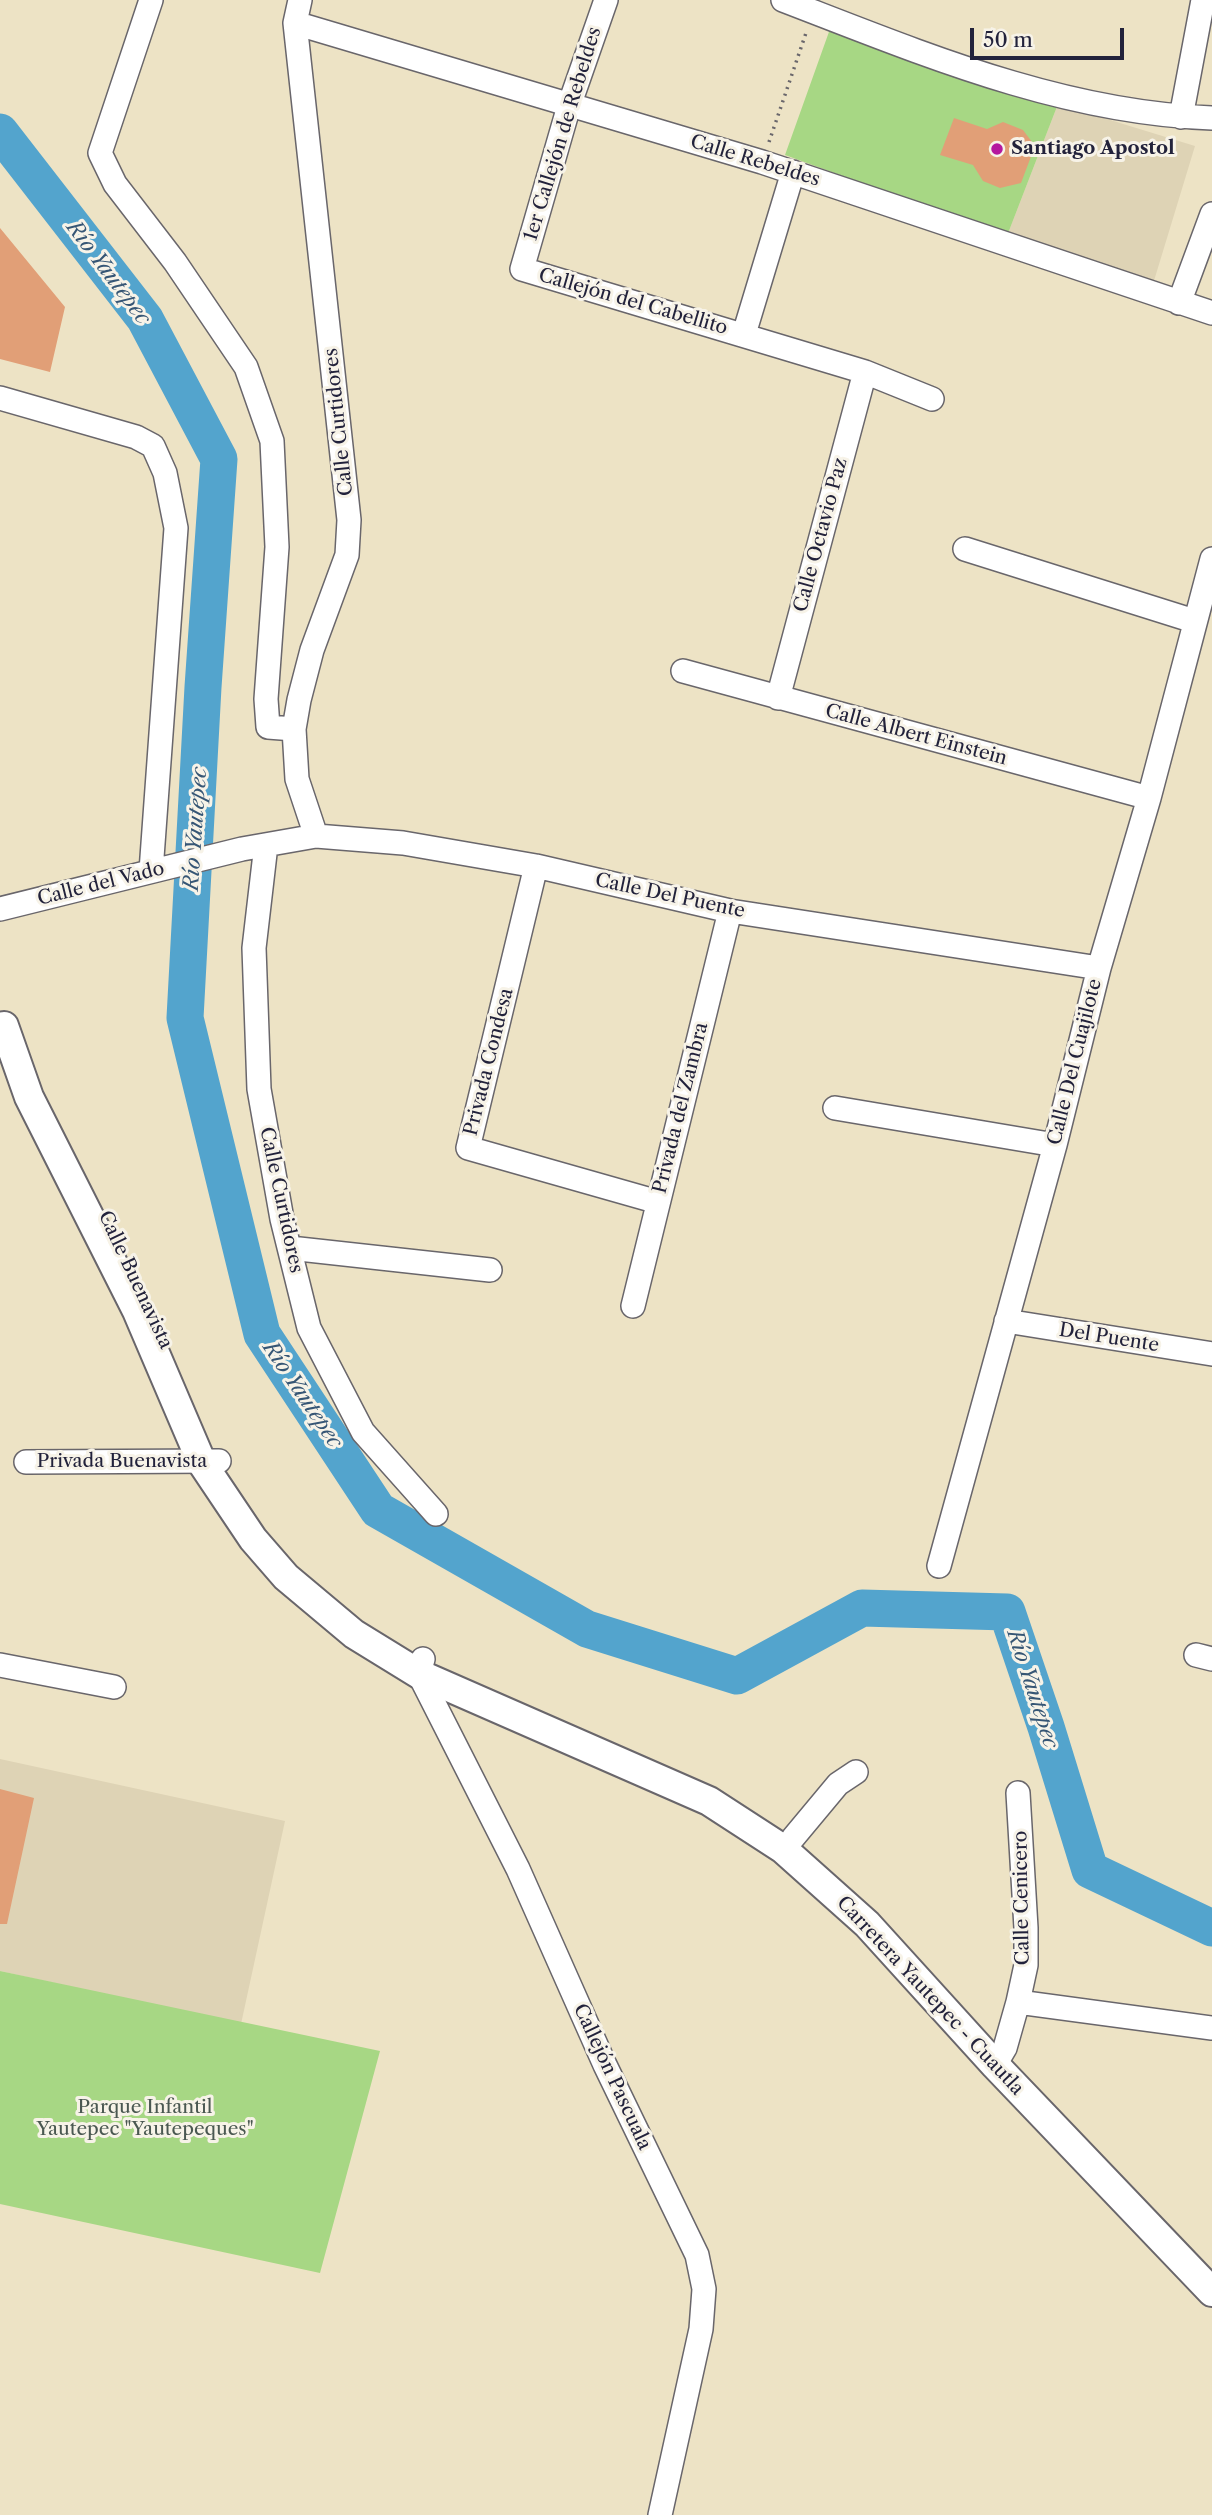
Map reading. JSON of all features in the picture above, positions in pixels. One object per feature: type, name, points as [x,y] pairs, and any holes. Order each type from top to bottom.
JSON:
[{"type":"main road","name":"Calle Buenavista","points":[[2,1023],[29,1097],[211,1462],[260,1536]]},
{"type":"main road","name":"Carretera Yautepec - Cuautla","points":[[260,1536],[358,1620],[421,1667],[672,1767],[783,1849],[826,1875],[888,1924],[1000,2057],[1142,2197],[1187,2254],[1212,2292]]},
{"type":"main road","name":"Carretera Yautepec - Cuautla","points":[[713,1796],[793,1838],[826,1875]]},
{"type":"main road","name":"Carretera Yautepec - Cuautla","points":[[1187,2254],[1212,2270]]},
{"type":"street","points":[[151,0],[100,153],[115,184],[175,262],[246,367],[272,441],[277,547],[266,699],[268,727],[294,729]]},
{"type":"street","name":"Calle Curtidores","points":[[300,0],[295,23],[349,520],[347,555],[312,650],[294,729],[297,779],[316,836]]},
{"type":"street","name":"1er Callejón de Rebeldes","points":[[522,269],[569,106],[606,0]]},
{"type":"street","points":[[783,0],[1006,83],[1075,99],[1181,117],[1212,118]]},
{"type":"street","points":[[1181,117],[1203,0]]},
{"type":"street","name":"Calle Rebeldes","points":[[295,23],[762,162],[1212,313]]},
{"type":"street","name":"Callejón del Cabellito","points":[[744,334],[793,172]]},
{"type":"street","points":[[1179,303],[1212,214]]},
{"type":"street","name":"Callejón del Cabellito","points":[[522,269],[865,372],[932,399]]},
{"type":"street","name":"Calle Octavio Paz","points":[[778,698],[865,372]]},
{"type":"street","points":[[0,398],[136,437],[153,446],[165,473],[176,528],[151,871]]},
{"type":"street","points":[[965,548],[1194,621]]},
{"type":"street","name":"Calle Del Cuajilote","points":[[939,1566],[1212,559]]},
{"type":"street","name":"Calle Albert Einstein","points":[[683,671],[1149,798]]},
{"type":"street","name":"Calle Del Puente","points":[[242,849],[316,836],[403,843],[536,866],[730,911],[1099,968]]},
{"type":"street","name":"Calle Curtidores","points":[[266,845],[254,948],[258,1089],[282,1219],[310,1328],[363,1432],[436,1514]]},
{"type":"street","name":"Calle del Vado","points":[[0,909],[242,849]]},
{"type":"street","name":"Privada Condesa","points":[[536,866],[468,1148],[659,1202]]},
{"type":"street","name":"Privada del Zambra","points":[[633,1306],[730,911]]},
{"type":"street","points":[[835,1108],[1055,1146]]},
{"type":"street","points":[[290,1248],[490,1270]]},
{"type":"street","name":"Del Puente","points":[[1006,1321],[1212,1354]]},
{"type":"street","name":"Privada Buenavista","points":[[26,1462],[211,1462]]},
{"type":"street","points":[[0,1665],[114,1687]]},
{"type":"street","name":"Callejón Pascuala","points":[[421,1667],[518,1869],[605,2065],[696,2255],[704,2289],[701,2329],[660,2515]]},
{"type":"street","points":[[793,1838],[838,1784],[856,1772]]},
{"type":"street","name":"Calle Cenicero","points":[[1000,2057],[1018,2002],[1026,1965],[1018,1793]]},
{"type":"street","points":[[1018,2002],[1212,2028]]},
{"type":"path","points":[[762,162],[814,12]]},
{"type":"shaded area","points":[[1058,104],[1195,146],[1153,284],[1007,236]]},
{"type":"shaded area","points":[[0,1759],[285,1821],[241,2024],[0,1971]]},
{"type":"green space","points":[[830,29],[1058,104],[1007,236],[785,155]]},
{"type":"green space","name":"Parque Infantil Yautepec \"Yautepeques\"","points":[[0,1971],[380,2051],[320,2273],[0,2204]]},
{"type":"building","points":[[954,118],[987,129],[1003,122],[1023,130],[1035,146],[1021,183],[1000,188],[983,181],[973,165],[940,155]]},
{"type":"building","points":[[0,228],[65,307],[50,372],[0,359]]},
{"type":"building","points":[[0,1789],[34,1798],[7,1924],[0,1924]]},
{"type":"waterway","name":"Río Yautepec","points":[[0,132],[145,319],[219,459],[203,687],[185,1018],[262,1334],[378,1510],[587,1629],[737,1676],[862,1608],[1007,1612],[1090,1870],[1212,1928]]},
{"type":"place","name":"Santiago Apostol","points":[[997,149]]}]
